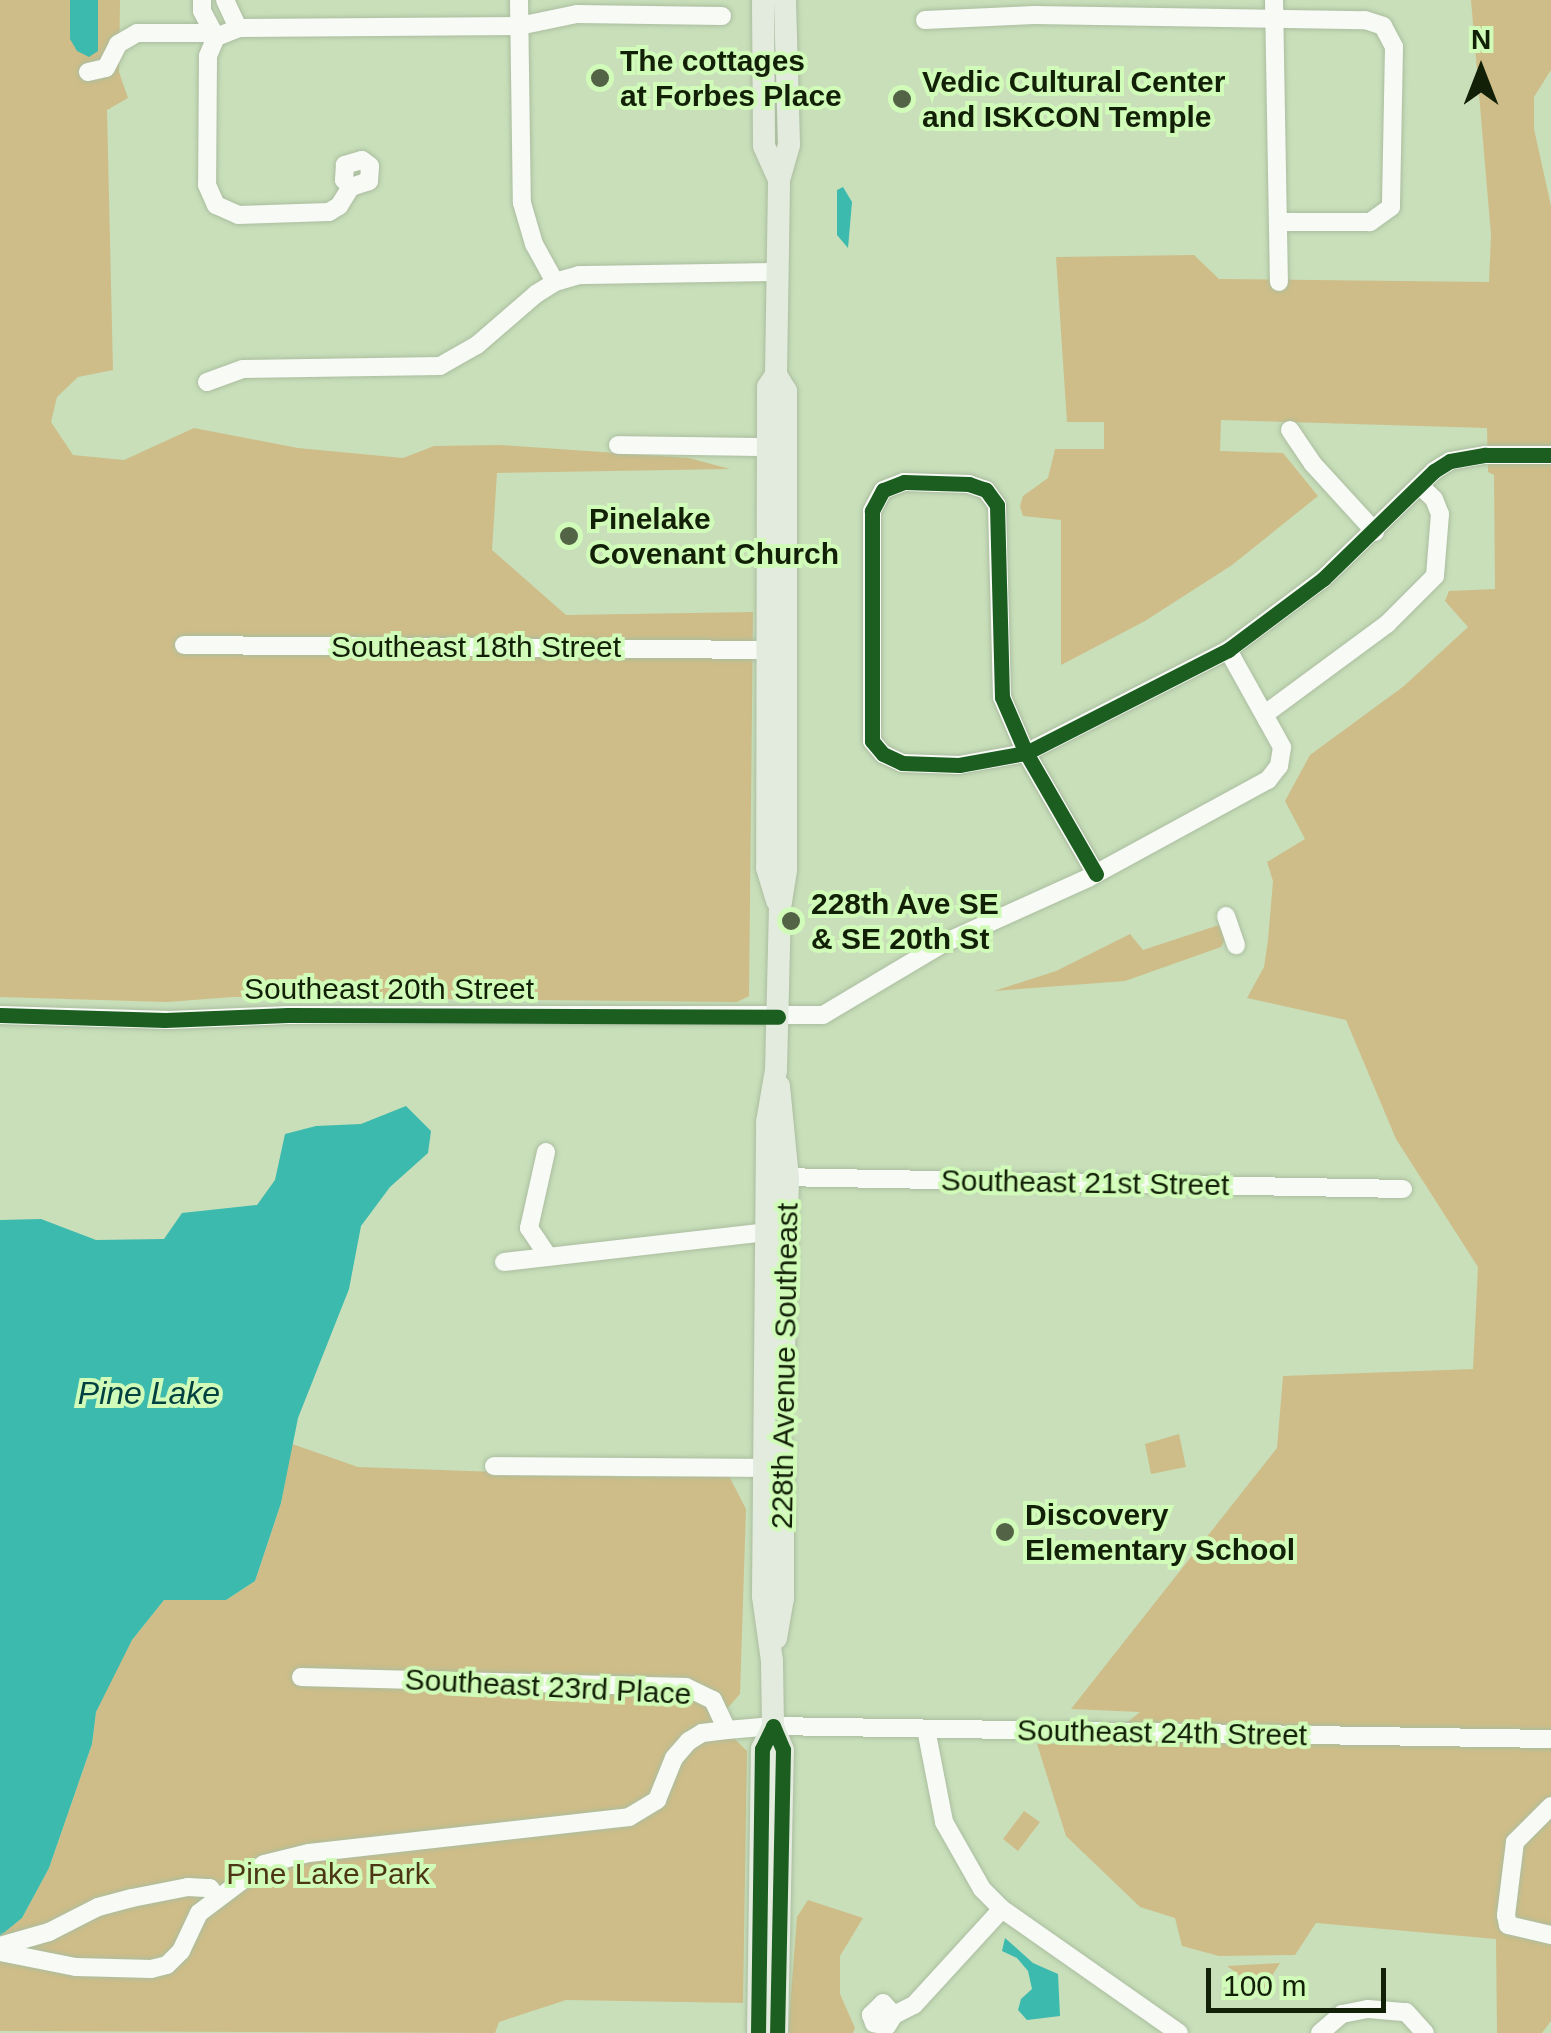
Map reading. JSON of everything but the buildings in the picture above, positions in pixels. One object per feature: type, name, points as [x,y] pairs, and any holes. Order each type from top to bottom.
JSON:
[{"type":"main road","name":"228th Avenue Southeast","points":[[763,0],[764,146],[778,180]]},
{"type":"main road","name":"228th Avenue Southeast","points":[[780,908],[767,868],[767,447],[768,387],[776,375],[778,180],[789,144],[785,0]]},
{"type":"main road","name":"228th Avenue Southeast","points":[[772,1661],[782,1598],[784,1374],[777,1177],[767,1122],[776,1070],[780,908],[786,868],[786,391],[776,375]]},
{"type":"main road","name":"228th Avenue Southeast","points":[[758,2033],[768,2005],[782,1750],[773,1726],[772,1661],[763,1596],[768,1468],[768,1232],[777,1177]]},
{"type":"main road","points":[[768,1301],[784,1374]]},
{"type":"main road","name":"228th Avenue Southeast","points":[[768,2005],[777,2033]]},
{"type":"street","points":[[202,0],[202,11],[216,38]]},
{"type":"street","points":[[225,0],[238,28]]},
{"type":"street","points":[[519,0],[522,203],[534,244],[555,282]]},
{"type":"street","points":[[925,20],[1107,8],[1274,10],[1365,20],[1383,26],[1394,47],[1395,199],[1386,214],[1370,222],[1278,222]]},
{"type":"street","points":[[1274,10],[1279,282]]},
{"type":"street","points":[[351,186],[339,206],[318,214],[238,216],[221,210],[207,185],[208,56],[216,38],[238,28],[520,26],[576,14],[722,16]]},
{"type":"street","points":[[88,72],[106,68],[118,44],[137,33],[204,33],[216,38]]},
{"type":"street","points":[[207,382],[243,369],[440,366],[477,345],[555,282],[600,272],[779,272]]},
{"type":"street","points":[[1290,430],[1313,464],[1375,532]]},
{"type":"street","points":[[618,445],[767,447]]},
{"type":"street","points":[[1096,874],[1026,753],[1002,698],[998,674],[997,505],[991,495],[969,484],[904,482],[889,486],[872,511],[872,741],[888,758],[911,764],[959,766],[1026,753],[1228,650],[1375,532],[1450,462],[1485,456],[1551,456]]},
{"type":"street","points":[[1228,650],[1265,714],[1387,624],[1435,576],[1440,514],[1434,499],[1420,486]]},
{"type":"street","name":"Southeast 18th Street","points":[[184,645],[767,650]]},
{"type":"street","name":"Southeast 20th Street","points":[[0,1015],[165,1020],[288,1016],[778,1017],[830,1012],[942,944],[1096,874],[1268,780],[1279,766],[1282,747],[1265,714]]},
{"type":"street","points":[[1226,916],[1236,945]]},
{"type":"street","points":[[546,1152],[528,1228],[548,1256]]},
{"type":"street","name":"Southeast 21st Street","points":[[777,1177],[1404,1189]]},
{"type":"street","points":[[504,1262],[768,1232]]},
{"type":"street","points":[[494,1466],[768,1468]]},
{"type":"street","name":"Southeast 23rd Place","points":[[300,1678],[686,1686],[714,1700],[727,1730],[773,1726]]},
{"type":"street","name":"Southeast 24th Street","points":[[773,1726],[1551,1739]]},
{"type":"street","points":[[0,1949],[76,1966],[151,1969],[167,1965],[181,1951],[199,1913],[264,1864],[284,1857],[629,1816],[657,1800],[674,1758],[688,1742],[702,1732],[727,1730]]},
{"type":"street","points":[[926,1730],[944,1822],[968,1868],[1002,1909],[1155,2026],[1179,2033]]},
{"type":"street","points":[[1551,1806],[1515,1842],[1508,1925],[1551,1935]]},
{"type":"street","points":[[0,1949],[49,1932],[98,1907],[132,1898],[188,1887],[210,1888],[217,1898]]},
{"type":"street","points":[[894,2016],[914,2005],[1002,1909]]},
{"type":"street","points":[[1320,2033],[1330,2021],[1352,2010],[1399,2010],[1414,2017],[1425,2033]]},
{"type":"green space","points":[[0,0],[120,0],[119,72],[128,98],[107,110],[113,370],[78,377],[57,397],[51,422],[73,455],[124,460],[194,428],[298,448],[403,458],[434,446],[500,445],[689,458],[730,469],[497,473],[492,550],[566,615],[753,612],[749,996],[737,1002],[232,997],[167,1002],[0,997]]},
{"type":"green space","points":[[1471,0],[1551,0],[1551,70],[1534,97],[1534,129],[1551,206],[1551,2021],[1542,2033],[1497,2033],[1496,1939],[1316,1923],[1295,1955],[1219,1956],[1182,1946],[1175,1918],[1140,1907],[1066,1836],[1037,1744],[1102,1743],[1140,1712],[1071,1709],[1277,1448],[1283,1376],[1473,1369],[1478,1267],[1396,1139],[1346,1020],[1247,998],[1264,967],[1268,940],[1273,881],[1267,862],[1305,839],[1285,801],[1310,755],[1404,686],[1468,627],[1445,601],[1449,591],[1495,589],[1494,475],[1488,472],[1487,428],[1221,420],[1220,451],[1283,453],[1318,496],[1232,565],[1145,621],[1061,665],[1061,520],[1023,516],[1020,506],[1023,496],[1048,478],[1055,449],[1104,449],[1104,422],[1067,422],[1056,257],[1194,255],[1219,279],[1489,282],[1491,235]]},
{"type":"green space","points":[[1222,924],[1226,937],[1221,947],[1125,981],[994,991],[1056,971],[1130,934],[1143,950]]},
{"type":"green space","points":[[1179,1434],[1186,1467],[1151,1474],[1145,1444]]},
{"type":"green space","name":"Pine Lake Park","points":[[292,1444],[358,1467],[629,1477],[729,1476],[746,1509],[740,1694],[716,1721],[747,1751],[743,2003],[566,2000],[499,2022],[495,2033],[0,2031],[0,1936],[22,1918],[49,1868],[92,1744],[96,1712],[115,1672],[132,1640],[164,1600],[226,1600],[255,1581],[281,1503]]},
{"type":"green space","points":[[1024,1811],[1040,1822],[1018,1851],[1003,1839]]},
{"type":"green space","points":[[808,1900],[863,1918],[840,1956],[840,1994],[855,2028],[853,2033],[788,2033],[797,1917]]},
{"type":"green space","points":[[1280,1963],[1262,1992],[1227,1966]]},
{"type":"water","points":[[70,0],[98,0],[98,51],[89,57],[77,51],[70,39]]},
{"type":"water","points":[[843,187],[852,202],[848,248],[837,235],[837,190]]},
{"type":"water","name":"Pine Lake","points":[[406,1106],[431,1131],[428,1153],[390,1187],[361,1226],[349,1289],[298,1418],[281,1503],[255,1581],[226,1600],[164,1600],[132,1640],[96,1712],[92,1744],[49,1868],[22,1918],[0,1936],[0,1220],[41,1219],[96,1240],[164,1239],[182,1213],[257,1205],[275,1180],[285,1134],[316,1126],[361,1124]]},
{"type":"water","points":[[1005,1938],[1033,1963],[1058,1974],[1060,2016],[1027,2020],[1018,2010],[1021,1999],[1032,1989],[1028,1971],[1017,1958],[1002,1951]]},
{"type":"cycle path","points":[[1096,874],[1026,753],[1002,697],[997,505],[986,490],[969,484],[904,482],[883,490],[872,511],[872,741],[883,754],[902,763],[959,765],[1026,753],[1228,650],[1323,579],[1434,471],[1450,461],[1485,455],[1551,455]]},
{"type":"cycle path","points":[[0,1015],[165,1020],[288,1015],[778,1017]]},
{"type":"cycle path","points":[[773,1726],[783,1750],[777,2033]]},
{"type":"cycle path","points":[[758,2033],[762,1749],[773,1726]]},
{"type":"place","name":"The cottages at Forbes Place","points":[[600,78]]},
{"type":"place","name":"Vedic Cultural Center and ISKCON Temple","points":[[902,99]]},
{"type":"place","name":"Pinelake Covenant Church","points":[[569,536]]},
{"type":"place","name":"228th Ave SE & SE 20th St","points":[[791,921]]},
{"type":"place","name":"Discovery Elementary School","points":[[1005,1532]]}]
